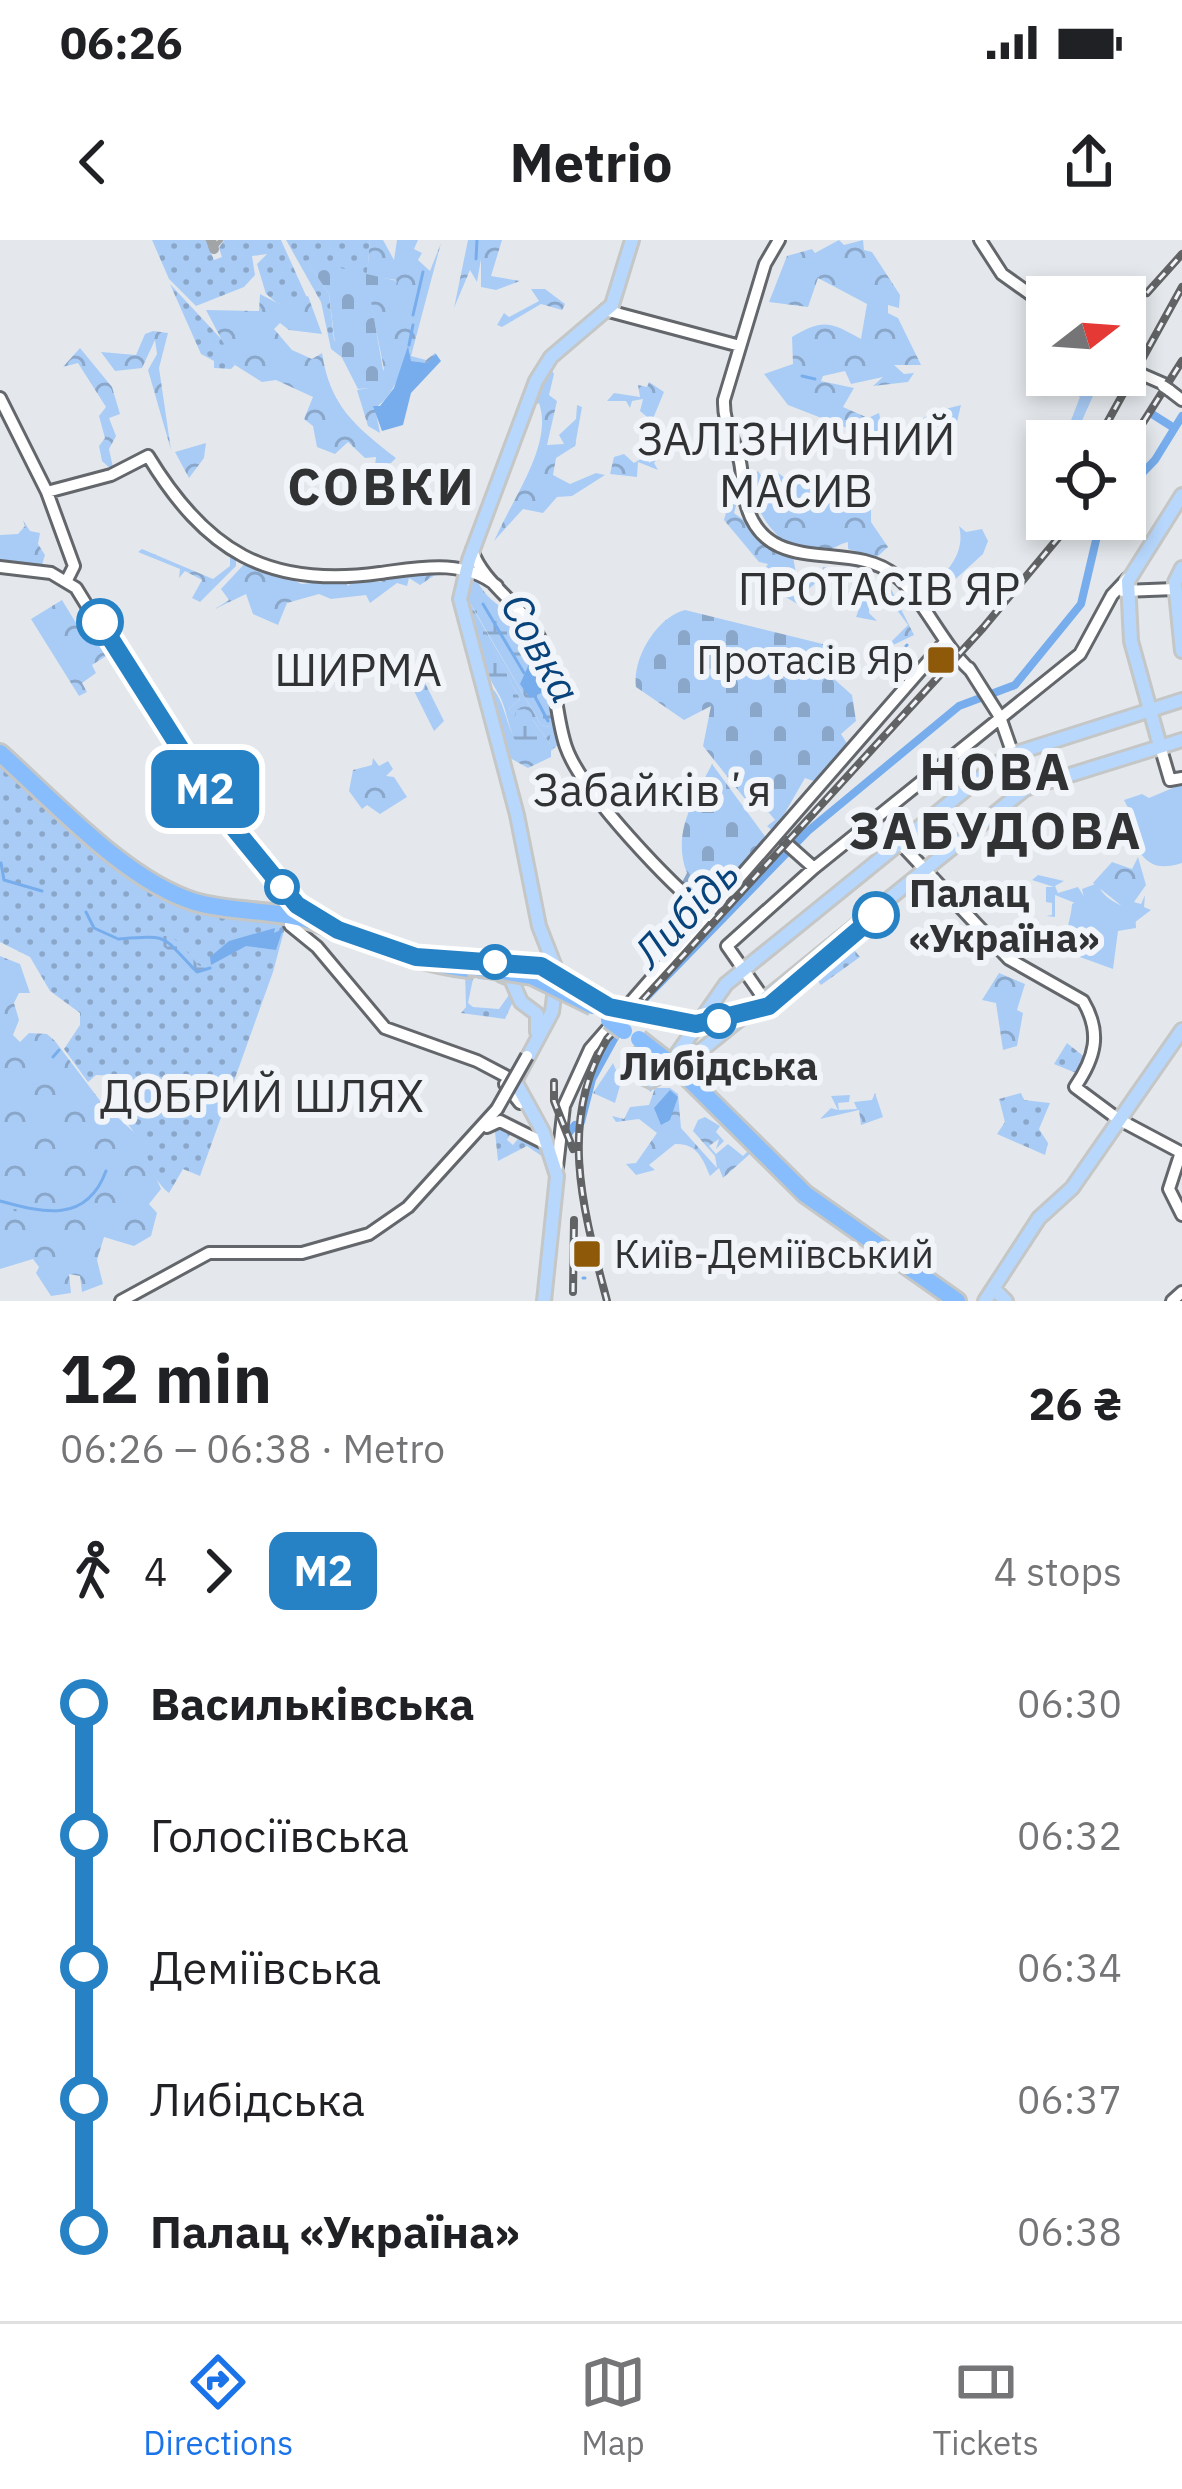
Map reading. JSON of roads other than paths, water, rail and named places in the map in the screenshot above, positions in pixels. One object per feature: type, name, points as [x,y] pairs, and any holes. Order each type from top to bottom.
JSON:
[{"type":"highway","points":[[0,753],[166,890],[214,906],[291,905],[315,922],[453,965],[532,976],[617,1024],[684,1065],[823,1209],[947,1296]]},
{"type":"highway","points":[[453,965],[551,970],[657,1056],[684,1065],[801,1195],[947,1296]]},
{"type":"highway","points":[[721,1105],[738,1125]]},
{"type":"main road","points":[[468,567],[543,367],[610,307],[632,240]]},
{"type":"main road","points":[[779,240],[767,259],[724,411],[738,454],[747,508],[766,535],[796,554],[857,558],[895,574],[989,696],[1025,789]]},
{"type":"main road","points":[[980,240],[1000,272],[1026,291]]},
{"type":"main road","points":[[610,307],[740,346]]},
{"type":"main road","points":[[478,1135],[552,1009],[551,970],[495,725],[461,616],[468,567],[536,377],[555,350],[610,307]]},
{"type":"main road","points":[[1146,379],[1182,399]]},
{"type":"main road","points":[[0,398],[46,492],[74,566],[67,580]]},
{"type":"main road","points":[[46,492],[111,475],[148,456],[202,530],[267,568],[321,576],[423,566],[468,567],[497,586],[542,644],[565,744],[579,776],[706,909]]},
{"type":"main road","points":[[764,999],[727,946],[814,868],[1086,647],[1182,495]]},
{"type":"main road","points":[[0,567],[67,580],[205,797],[291,905],[453,965],[509,974],[525,966],[551,970]]},
{"type":"main road","points":[[1182,568],[1175,589],[1182,651]]},
{"type":"main road","points":[[1121,588],[1175,589]]},
{"type":"main road","points":[[1121,588],[1131,644],[1160,746],[1177,780]]},
{"type":"main road","points":[[697,930],[706,909],[785,843],[946,644]]},
{"type":"main road","points":[[657,1056],[638,1064],[646,1080],[684,1065],[696,1028],[742,971],[1013,752],[1182,700]]},
{"type":"main road","points":[[551,970],[526,982],[521,990],[523,1000],[536,1010],[552,1009],[569,1000],[617,1024],[638,1048],[634,1074],[645,1084],[658,1084],[1025,789],[1182,740]]},
{"type":"main road","points":[[899,842],[1009,959],[1084,1002],[1096,1042],[1089,1067],[1075,1087],[1180,1157],[1169,1192],[1182,1215]]},
{"type":"main road","points":[[785,843],[814,868]]},
{"type":"main road","points":[[291,905],[290,926],[317,947],[385,1028],[511,1079],[551,1144],[555,1179],[542,1301]]},
{"type":"main road","points":[[542,1301],[544,1238],[555,1179],[551,1144],[590,1049],[624,1004],[697,930],[706,909]]},
{"type":"main road","points":[[315,922],[334,923]]},
{"type":"main road","points":[[478,1135],[537,1035],[537,1014],[520,1000],[509,974]]},
{"type":"main road","points":[[714,1002],[742,1016]]},
{"type":"main road","points":[[714,1002],[730,1016],[727,1029]]},
{"type":"main road","points":[[696,1028],[692,1046],[707,1044]]},
{"type":"main road","points":[[994,1299],[1028,1238],[1099,1154],[1182,1030]]},
{"type":"main road","points":[[1121,1121],[1182,1041]]},
{"type":"main road","points":[[684,1065],[721,1105]]},
{"type":"main road","points":[[511,1079],[520,1103],[551,1144]]},
{"type":"main road","points":[[496,1110],[522,1131],[531,1119]]},
{"type":"main road","points":[[122,1301],[212,1252],[295,1253],[354,1241],[392,1220],[430,1190],[435,1174],[498,1120],[551,1144]]},
{"type":"main road","points":[[1172,1301],[1182,1292]]},
{"type":"waterway","name":"Совка","points":[[476,259],[477,240]]},
{"type":"waterway","name":"Совка","points":[[413,315],[423,272]]},
{"type":"waterway","name":"Совка","points":[[409,345],[413,325]]},
{"type":"waterway","points":[[802,376],[815,379]]},
{"type":"waterway","points":[[1152,414],[1171,426]]},
{"type":"waterway","name":"Либідь","points":[[1146,469],[1182,416]]},
{"type":"waterway","name":"Либідь","points":[[581,1122],[592,1079],[625,1019],[808,831],[959,706],[1015,685],[1081,604],[1096,540]]},
{"type":"waterway","name":"Совка","points":[[483,604],[524,673]]},
{"type":"waterway","name":"Совка","points":[[533,693],[548,721]]},
{"type":"waterway","points":[[1,863],[4,880],[42,891]]},
{"type":"waterway","points":[[86,912],[94,928],[116,938]]},
{"type":"waterway","points":[[118,939],[164,940],[197,972],[210,968]]},
{"type":"waterway","points":[[53,1057],[59,1050]]},
{"type":"waterway","name":"Либідь","points":[[564,1139],[575,1125]]},
{"type":"waterway","points":[[0,1201],[46,1211],[74,1207],[87,1200],[106,1171]]},
{"type":"railway","points":[[1147,293],[1182,254]]},
{"type":"railway","points":[[1109,420],[1182,287]]},
{"type":"railway","points":[[1145,420],[1182,361]]},
{"type":"railway","points":[[607,1301],[584,1202],[579,1136],[592,1071],[607,1039],[983,628],[1056,540]]},
{"type":"railway","points":[[554,1082],[554,1101],[573,1149]]},
{"type":"railway","points":[[573,1292],[574,1220]]},
{"type":"metro line","name":"M2","points":[[100,622],[220,811],[297,905],[338,930],[416,957],[541,966],[609,1007],[696,1024],[769,1006],[876,915]]},
{"type":"place","name":"Протасів Яр","points":[[941,660]]},
{"type":"place","name":"Палац «Україна»","points":[[876,915]]},
{"type":"place","name":"Либідська","points":[[719,1021]]},
{"type":"place","name":"Київ-Деміївський","points":[[587,1254]]},
{"type":"district","name":"ЗАЛІЗНИЧНИЙ МАСИВ","points":[[796,465]]},
{"type":"district","name":"СОВКИ","points":[[382,487]]},
{"type":"district","name":"ПРОТАСІВ ЯР","points":[[879,589]]},
{"type":"district","name":"ШИРМА","points":[[358,670]]},
{"type":"district","name":"Забайківʼя","points":[[652,790]]},
{"type":"district","name":"НОВА ЗАБУДОВА","points":[[996,801]]},
{"type":"district","name":"ДОБРИЙ ШЛЯХ","points":[[262,1096]]}]
